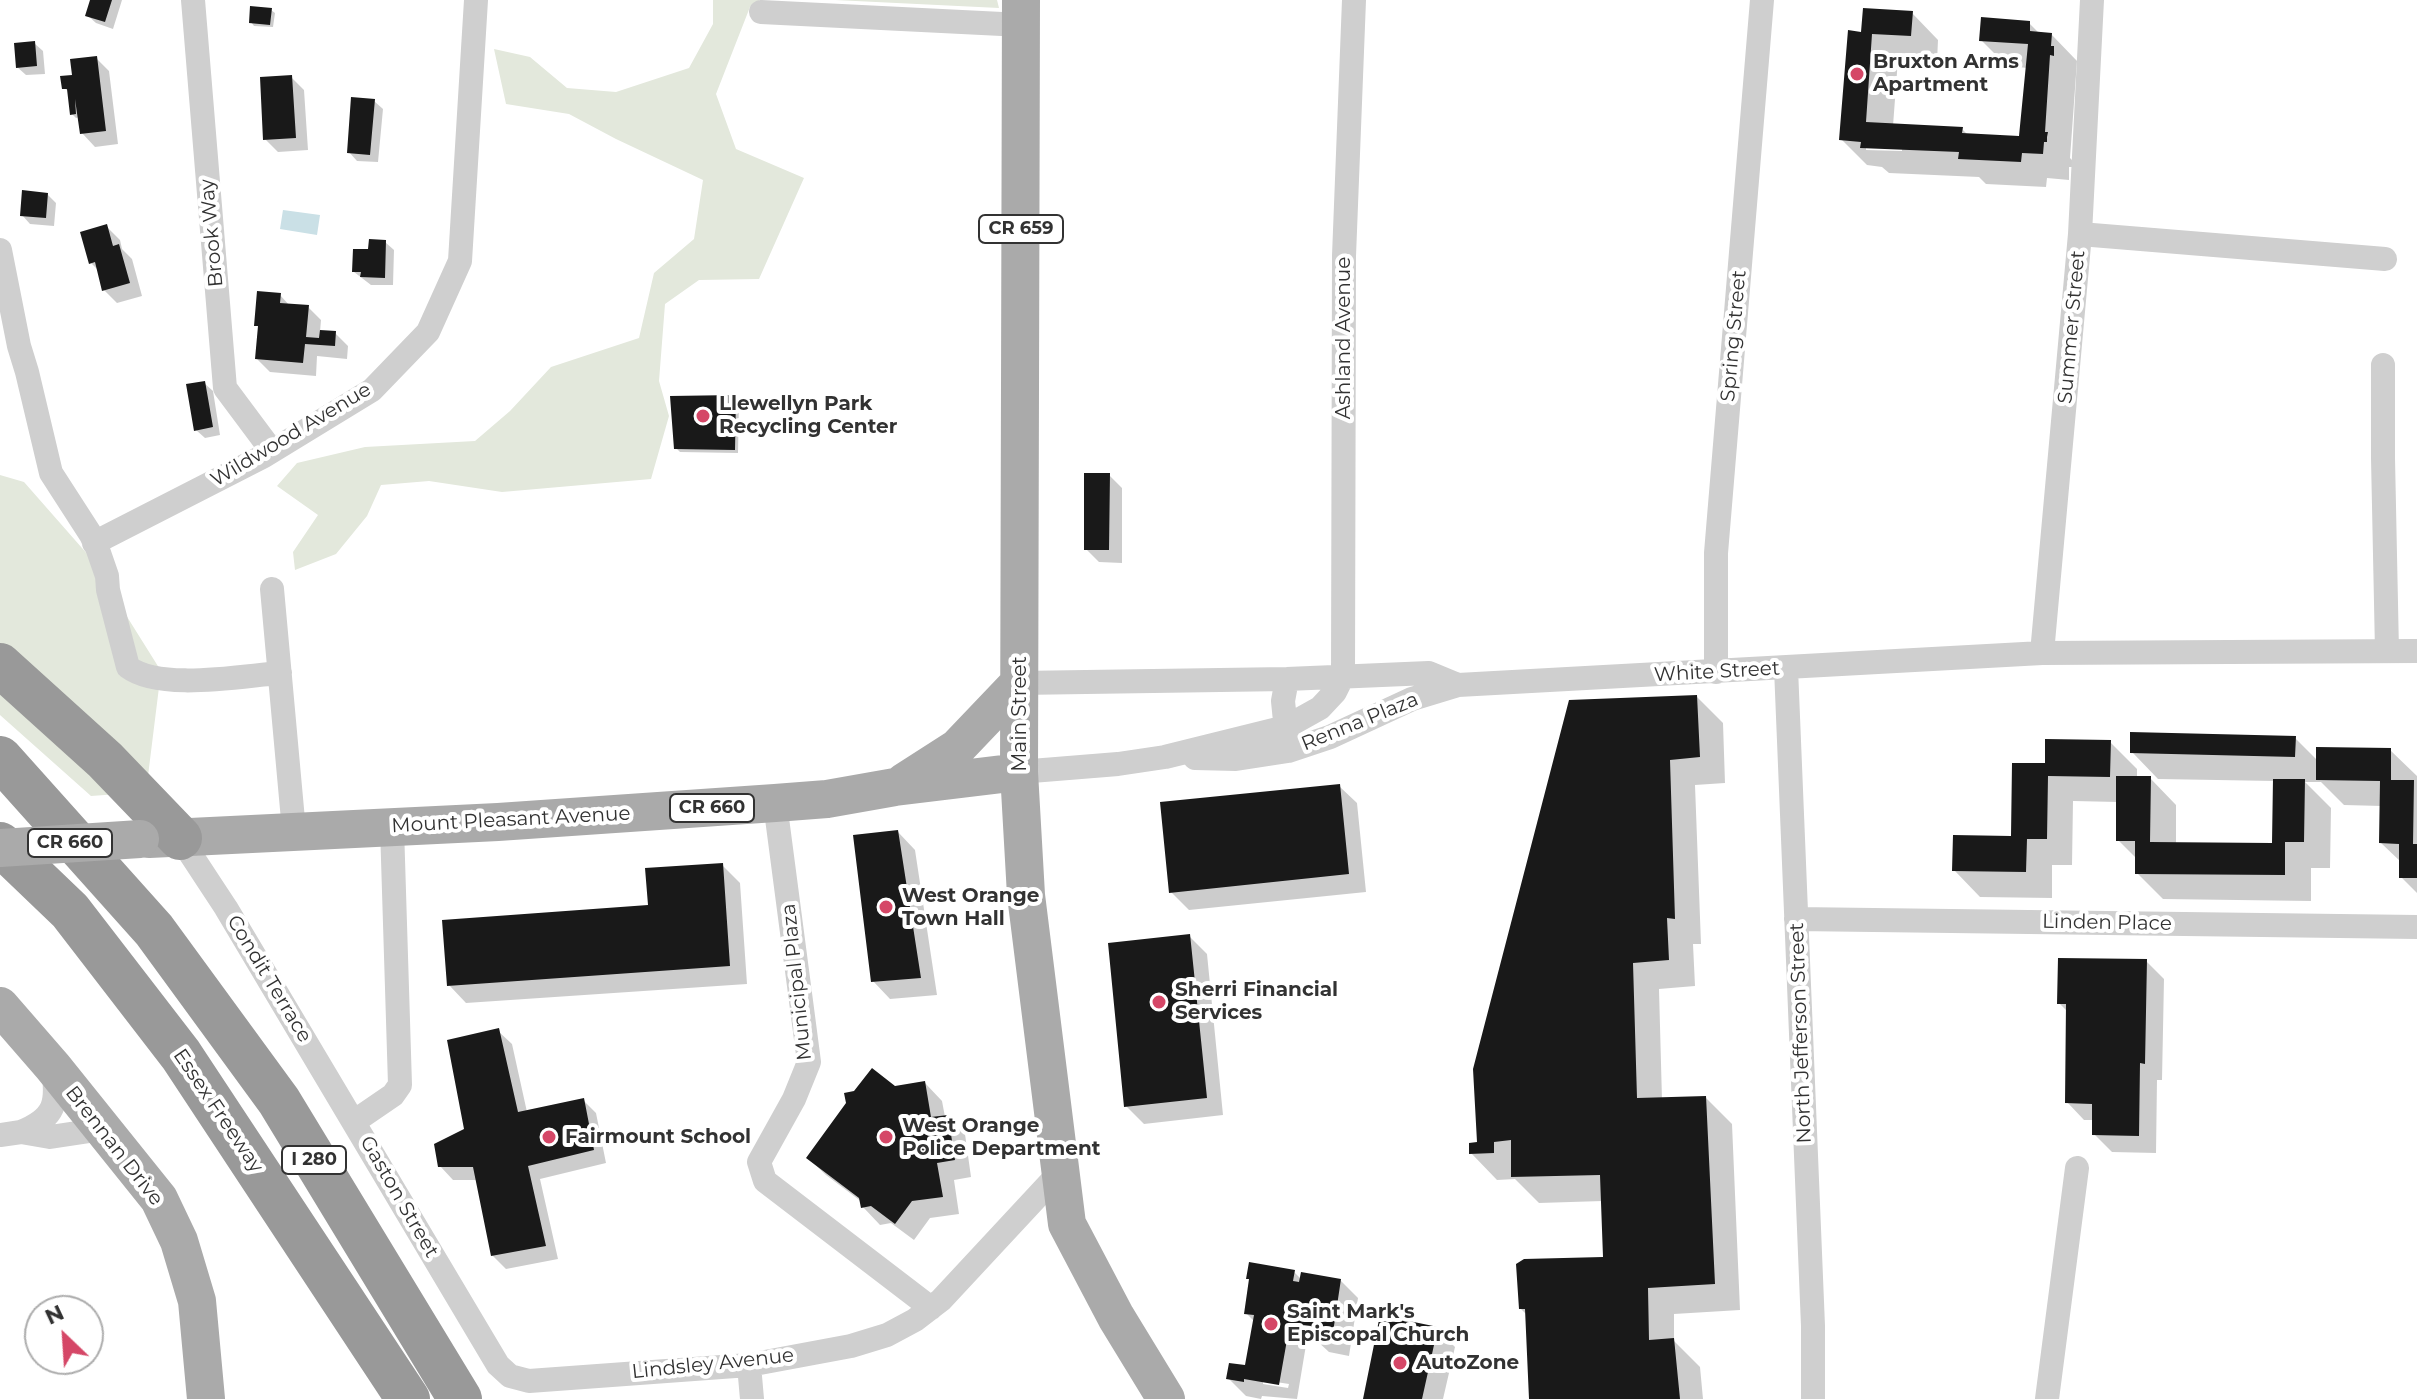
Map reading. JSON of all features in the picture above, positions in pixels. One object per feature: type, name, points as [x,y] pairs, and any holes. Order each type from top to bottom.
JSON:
[{"type":"highway","points":[[0,665],[105,760],[160,838]]},
{"type":"highway","name":"I 280","points":[[0,758],[154,930],[279,1101],[460,1399]]},
{"type":"highway","name":"Essex Freeway","points":[[0,846],[70,911],[181,1055],[408,1399]]},
{"type":"main road","name":"Main Street","points":[[1021,12],[1019,772],[1026,895],[1067,1224],[1116,1317],[1166,1399]]},
{"type":"main road","points":[[895,787],[957,748],[1019,683]]},
{"type":"main road","name":"Mount Pleasant Avenue","points":[[0,846],[498,822],[775,803],[827,799],[895,787],[1019,772]]},
{"type":"main road","name":"Brennan Drive","points":[[0,1006],[159,1199],[179,1241],[197,1301],[206,1399]]},
{"type":"street","name":"Brook Way","points":[[193,0],[225,388],[272,451]]},
{"type":"street","name":"Wildwood Avenue","points":[[94,543],[272,451],[372,390],[428,332],[460,261],[476,0]]},
{"type":"street","name":"Ashland Avenue","points":[[1343,676],[1344,256],[1354,0]]},
{"type":"street","name":"Spring Street","points":[[1716,672],[1716,553],[1762,0]]},
{"type":"street","name":"Summer Street","points":[[2042,653],[2080,234],[2092,0]]},
{"type":"street","points":[[761,12],[1021,12]]},
{"type":"street","points":[[2080,234],[2385,259]]},
{"type":"street","points":[[0,250],[19,346],[51,473],[91,535],[107,576],[128,667],[136,674],[167,681],[280,673]]},
{"type":"street","points":[[2383,365],[2387,651]]},
{"type":"street","points":[[272,589],[294,831]]},
{"type":"street","name":"White Street","points":[[1019,683],[1287,679],[1429,673],[1458,685],[2042,653],[2417,651]]},
{"type":"street","name":"North Jefferson Street","points":[[1786,668],[1813,1326],[1813,1399]]},
{"type":"street","name":"Renna Plaza","points":[[1287,739],[1335,692],[1343,676]]},
{"type":"street","points":[[1287,679],[1283,701],[1287,739]]},
{"type":"street","name":"Renna Plaza","points":[[1019,772],[1165,757],[1236,759],[1287,739],[1330,737],[1412,699],[1458,685]]},
{"type":"street","name":"Municipal Plaza","points":[[775,803],[809,1062],[794,1099],[759,1162],[765,1181],[931,1308]]},
{"type":"street","name":"Gaston Street","points":[[392,827],[400,1085],[393,1095],[355,1121],[498,1365],[510,1376]]},
{"type":"street","name":"Condit Terrace","points":[[160,838],[226,908],[355,1121]]},
{"type":"street","name":"Linden Place","points":[[1796,919],[2417,927]]},
{"type":"street","points":[[11,1134],[46,1119],[56,1094],[53,1067]]},
{"type":"street","points":[[11,1134],[50,1137],[103,1129]]},
{"type":"street","points":[[2047,1399],[2077,1168]]},
{"type":"street","name":"Lindsley Avenue","points":[[510,1376],[529,1381],[749,1365],[863,1343],[887,1335],[915,1320],[941,1300],[1061,1171]]},
{"type":"street","points":[[749,1365],[752,1399]]},
{"type":"shaded area","points":[[713,0],[760,0],[750,7],[716,94],[736,149],[804,178],[759,279],[699,280],[665,304],[659,381],[669,416],[651,479],[502,492],[429,481],[381,485],[367,516],[336,554],[295,570],[293,552],[318,515],[277,486],[297,463],[365,447],[475,441],[510,411],[551,367],[639,338],[654,273],[694,239],[703,180],[569,114],[506,104],[494,49],[530,57],[567,88],[616,92],[689,68],[713,24]]},
{"type":"shaded area","points":[[835,0],[997,0],[999,8]]},
{"type":"shaded area","points":[[0,475],[24,482],[89,556],[161,671],[146,792],[91,796],[0,715]]},
{"type":"water","points":[[283,210],[320,215],[317,235],[280,229]]},
{"type":"building","points":[[90,0],[112,0],[105,22],[85,16]]},
{"type":"building","points":[[250,6],[272,8],[270,25],[249,23]]},
{"type":"building","name":"Bruxton Arms Apartment","points":[[1863,8],[1913,11],[1911,36],[1872,34],[1866,122],[1963,127],[1962,133],[2019,136],[2028,44],[1979,41],[1981,17],[2030,21],[2030,31],[2052,33],[2054,56],[2050,55],[2045,132],[2048,132],[2043,154],[2022,153],[2021,162],[1958,159],[1959,152],[1860,148],[1861,142],[1839,140],[1848,30],[1861,32]]},
{"type":"building","points":[[35,41],[37,66],[16,68],[14,43]]},
{"type":"building","points":[[97,56],[106,131],[80,134],[75,99],[76,114],[70,115],[67,89],[62,89],[60,76],[72,75],[70,59]]},
{"type":"building","points":[[292,75],[296,138],[263,140],[260,77]]},
{"type":"building","points":[[351,97],[375,99],[370,155],[347,153]]},
{"type":"building","points":[[22,190],[48,193],[46,218],[20,216]]},
{"type":"building","points":[[107,224],[113,246],[119,244],[130,283],[102,291],[95,262],[89,264],[80,232]]},
{"type":"building","points":[[369,239],[386,240],[385,278],[360,277],[361,272],[352,272],[353,249],[368,249]]},
{"type":"building","points":[[257,291],[281,293],[280,303],[309,305],[306,337],[319,338],[320,330],[336,331],[335,346],[305,344],[303,363],[255,359]]},
{"type":"building","points":[[205,381],[213,427],[194,431],[186,384]]},
{"type":"building","name":"Llewellyn Park Recycling Center","points":[[736,395],[735,450],[674,449],[670,396]]},
{"type":"building","points":[[1084,473],[1110,473],[1109,550],[1084,550]]},
{"type":"building","points":[[1697,695],[1700,757],[1670,760],[1675,919],[1667,918],[1669,960],[1633,963],[1637,1098],[1706,1096],[1715,1284],[1648,1288],[1649,1340],[1674,1338],[1680,1399],[1529,1399],[1525,1309],[1519,1309],[1516,1264],[1524,1259],[1603,1257],[1600,1175],[1511,1177],[1511,1140],[1494,1142],[1494,1153],[1469,1154],[1469,1143],[1477,1142],[1473,1069],[1569,700]]},
{"type":"building","points":[[2130,732],[2296,736],[2295,757],[2130,753]]},
{"type":"building","points":[[2045,739],[2111,740],[2110,777],[2048,776],[2047,839],[2027,839],[2026,872],[1952,871],[1953,835],[2011,836],[2012,763],[2045,763]]},
{"type":"building","points":[[2316,747],[2391,748],[2391,780],[2414,780],[2413,844],[2417,844],[2417,878],[2399,878],[2399,844],[2379,843],[2380,781],[2316,780]]},
{"type":"building","points":[[2116,776],[2151,776],[2150,842],[2272,843],[2273,779],[2305,779],[2304,842],[2285,842],[2285,875],[2135,874],[2135,841],[2116,841]]},
{"type":"building","points":[[1340,784],[1349,874],[1169,893],[1160,802]]},
{"type":"building","name":"West Orange Town Hall","points":[[898,830],[921,978],[871,982],[853,835]]},
{"type":"building","points":[[723,863],[730,966],[447,986],[442,920],[648,905],[645,868]]},
{"type":"building","points":[[1190,934],[1207,1098],[1124,1107],[1108,943]]},
{"type":"building","points":[[2058,958],[2147,959],[2145,1064],[2140,1063],[2139,1136],[2092,1135],[2092,1104],[2065,1103],[2066,1004],[2057,1004]]},
{"type":"building","points":[[499,1028],[518,1112],[584,1098],[594,1150],[528,1166],[546,1246],[491,1256],[473,1167],[438,1167],[434,1144],[464,1129],[447,1040]]},
{"type":"building","name":"West Orange Police Department","points":[[872,1068],[895,1086],[925,1081],[931,1117],[948,1115],[955,1160],[937,1163],[943,1197],[912,1201],[895,1224],[871,1206],[861,1208],[859,1198],[806,1158],[846,1103],[844,1093],[854,1091]]},
{"type":"building","name":"Saint Mark's Episcopal Church","points":[[1249,1262],[1295,1270],[1293,1281],[1299,1282],[1301,1272],[1341,1279],[1332,1339],[1309,1335],[1311,1326],[1290,1323],[1279,1385],[1226,1379],[1229,1363],[1245,1365],[1254,1315],[1244,1314]]},
{"type":"building","name":"AutoZone","points":[[1380,1315],[1438,1327],[1422,1399],[1363,1399]]},
{"type":"place","name":"Bruxton Arms Apartment","points":[[1857,74]]},
{"type":"place","name":"Llewellyn Park Recycling Center","points":[[703,416]]},
{"type":"place","name":"West Orange Town Hall","points":[[886,907]]},
{"type":"place","name":"Sherri Financial Services","points":[[1159,1002]]},
{"type":"place","name":"Fairmount School","points":[[549,1137]]},
{"type":"place","name":"West Orange Police Department","points":[[886,1137]]},
{"type":"place","name":"Saint Mark's Episcopal Church","points":[[1271,1324]]},
{"type":"place","name":"AutoZone","points":[[1400,1363]]}]
